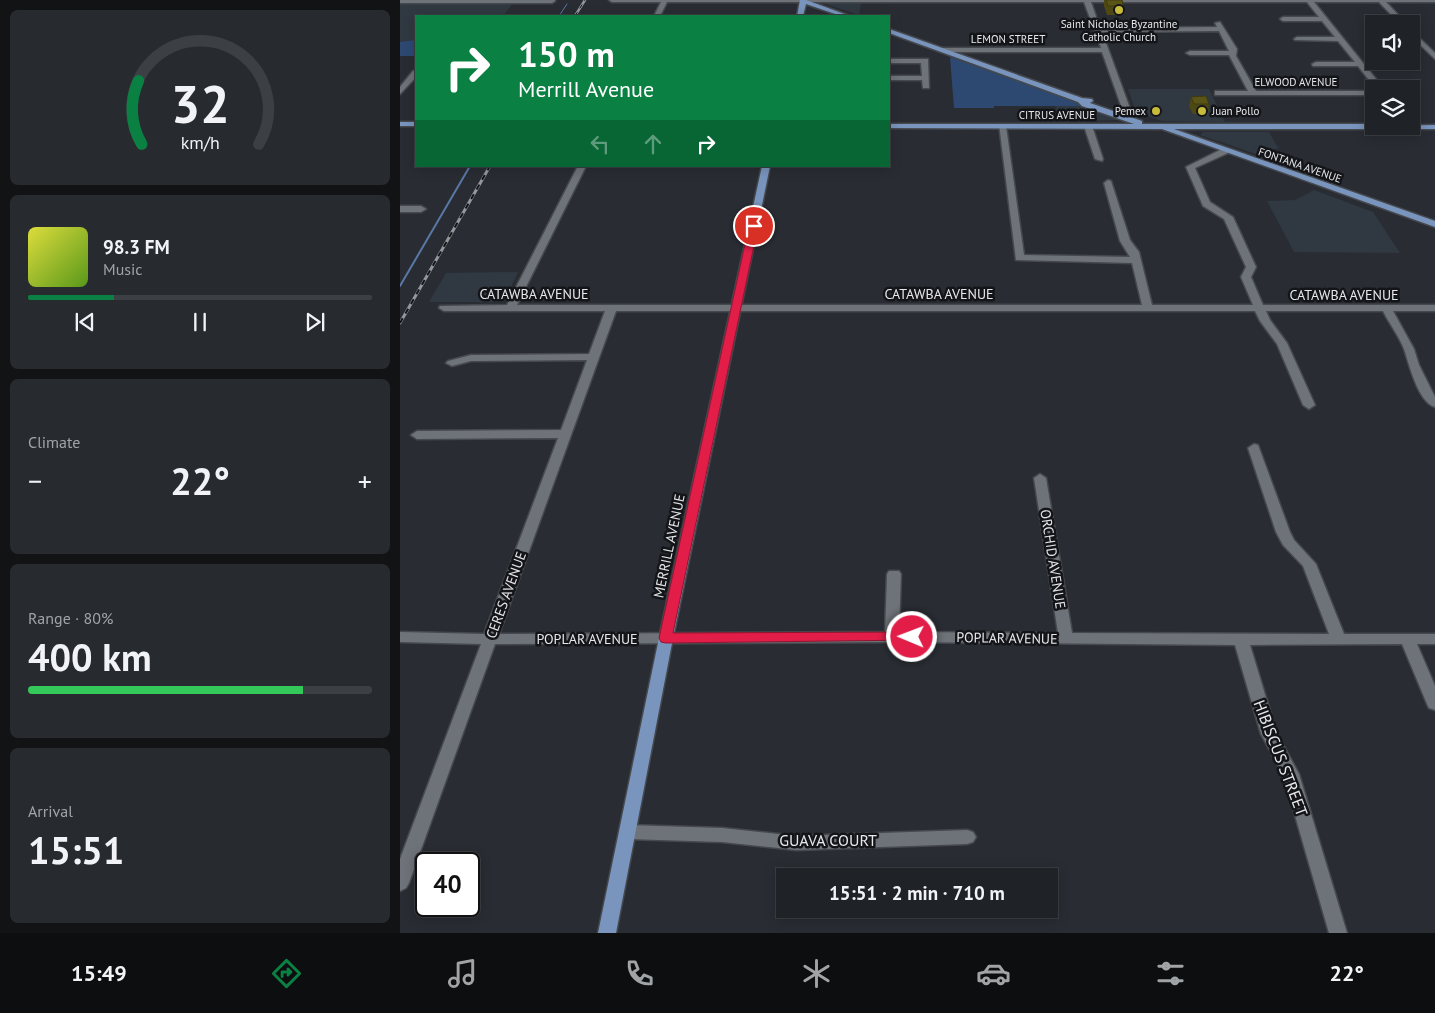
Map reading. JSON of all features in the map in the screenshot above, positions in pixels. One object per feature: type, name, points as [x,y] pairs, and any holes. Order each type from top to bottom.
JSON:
[{"type":"main road","points":[[800,15],[803,0],[843,15]]},
{"type":"main road","name":"FONTANA AVENUE","points":[[890,31],[1081,100],[1124,119],[1158,126],[1435,224]]},
{"type":"main road","name":"CITRUS AVENUE","points":[[890,126],[1088,126],[1124,119],[1158,126],[1365,126]]},
{"type":"main road","points":[[400,124],[415,124]]},
{"type":"main road","points":[[1194,126],[1189,132],[1195,140]]},
{"type":"main road","name":"CITRUS AVENUE","points":[[1420,126],[1435,126]]},
{"type":"main road","points":[[400,128],[415,128]]},
{"type":"main road","name":"MERRILL AVENUE","points":[[607,933],[666,638],[766,167]]},
{"type":"street","points":[[612,0],[1435,0]]},
{"type":"street","points":[[656,15],[664,0]]},
{"type":"street","points":[[1088,0],[1105,50],[1124,119]]},
{"type":"street","points":[[1309,0],[1373,80]]},
{"type":"street","points":[[1381,0],[1395,15]]},
{"type":"street","points":[[400,1],[552,1]]},
{"type":"street","points":[[825,1],[820,4],[831,11]]},
{"type":"street","points":[[1283,19],[1324,19]]},
{"type":"street","points":[[1217,21],[1233,49],[1232,53],[1253,93]]},
{"type":"street","points":[[1098,30],[1222,29]]},
{"type":"street","points":[[1297,39],[1340,39]]},
{"type":"street","points":[[1420,40],[1432,51],[1435,57]]},
{"type":"street","name":"LEMON STREET","points":[[942,50],[1105,50]]},
{"type":"street","points":[[1190,53],[1232,53]]},
{"type":"street","points":[[890,60],[925,60],[926,82],[890,78]]},
{"type":"street","points":[[1316,64],[1360,64]]},
{"type":"street","points":[[400,92],[415,74]]},
{"type":"street","name":"ELWOOD AVENUE","points":[[1218,92],[1365,93]]},
{"type":"street","points":[[1002,126],[1019,258],[1136,260]]},
{"type":"street","points":[[1088,126],[1099,159]]},
{"type":"street","points":[[1225,151],[1190,167],[1206,204],[1228,217],[1250,267],[1246,277],[1258,308],[1265,321],[1282,343],[1309,405]]},
{"type":"street","points":[[511,307],[581,167]]},
{"type":"street","points":[[1108,183],[1125,241],[1134,252],[1148,308]]},
{"type":"street","points":[[400,209],[421,209]]},
{"type":"street","name":"CERES AVENUE","points":[[400,882],[612,307]]},
{"type":"street","name":"CATAWBA AVENUE","points":[[444,308],[1435,308]]},
{"type":"street","points":[[1386,308],[1409,349],[1413,365],[1431,400],[1435,403]]},
{"type":"street","points":[[452,363],[471,358],[594,357]]},
{"type":"street","points":[[417,435],[565,434]]},
{"type":"street","points":[[1254,448],[1283,532],[1288,542],[1309,564],[1339,640]]},
{"type":"street","name":"ORCHID AVENUE","points":[[1040,478],[1066,639]]},
{"type":"street","points":[[892,637],[894,574]]},
{"type":"street","name":"POPLAR AVENUE","points":[[400,637],[490,639],[892,637],[1241,640],[1435,639]]},
{"type":"street","points":[[1407,639],[1435,704]]},
{"type":"street","name":"HIBISCUS STREET","points":[[1241,640],[1269,734],[1291,774],[1338,933]]},
{"type":"street","name":"GUAVA COURT","points":[[628,832],[722,835],[796,843],[967,837]]},
{"type":"shaded area","points":[[400,3],[513,3],[504,15],[415,15],[415,56],[400,56]]},
{"type":"shaded area","points":[[861,3],[859,15],[826,4]]},
{"type":"shaded area","points":[[415,40],[415,56],[400,56],[400,42]]},
{"type":"shaded area","points":[[950,57],[1082,103],[1085,106],[954,108]]},
{"type":"shaded area","points":[[1128,89],[1209,89],[1225,122],[1162,121],[1136,112]]},
{"type":"shaded area","points":[[1055,106],[1083,106],[1118,120],[1061,122]]},
{"type":"shaded area","points":[[1203,132],[1269,132],[1277,146],[1280,147],[1262,156],[1200,135]]},
{"type":"shaded area","points":[[1314,190],[1373,212],[1400,253],[1294,252],[1267,201],[1295,200]]},
{"type":"shaded area","points":[[518,272],[504,302],[429,302],[446,273]]},
{"type":"building","points":[[1106,0],[1122,0],[1123,6],[1108,6]]},
{"type":"building","points":[[1206,96],[1209,104],[1194,104],[1191,97]]},
{"type":"waterway","points":[[560,15],[567,4]]},
{"type":"waterway","points":[[400,286],[469,167]]},
{"type":"railway","points":[[576,15],[585,0]]},
{"type":"railway","points":[[400,323],[489,167]]},
{"type":"place","name":"Saint Nicholas Byzantine Catholic Church","points":[[1119,10]]},
{"type":"place","name":"Pemex","points":[[1156,111]]},
{"type":"place","name":"Juan Pollo","points":[[1202,111]]},
{"type":"route","points":[[754,226],[666,638],[912,637]]}]
